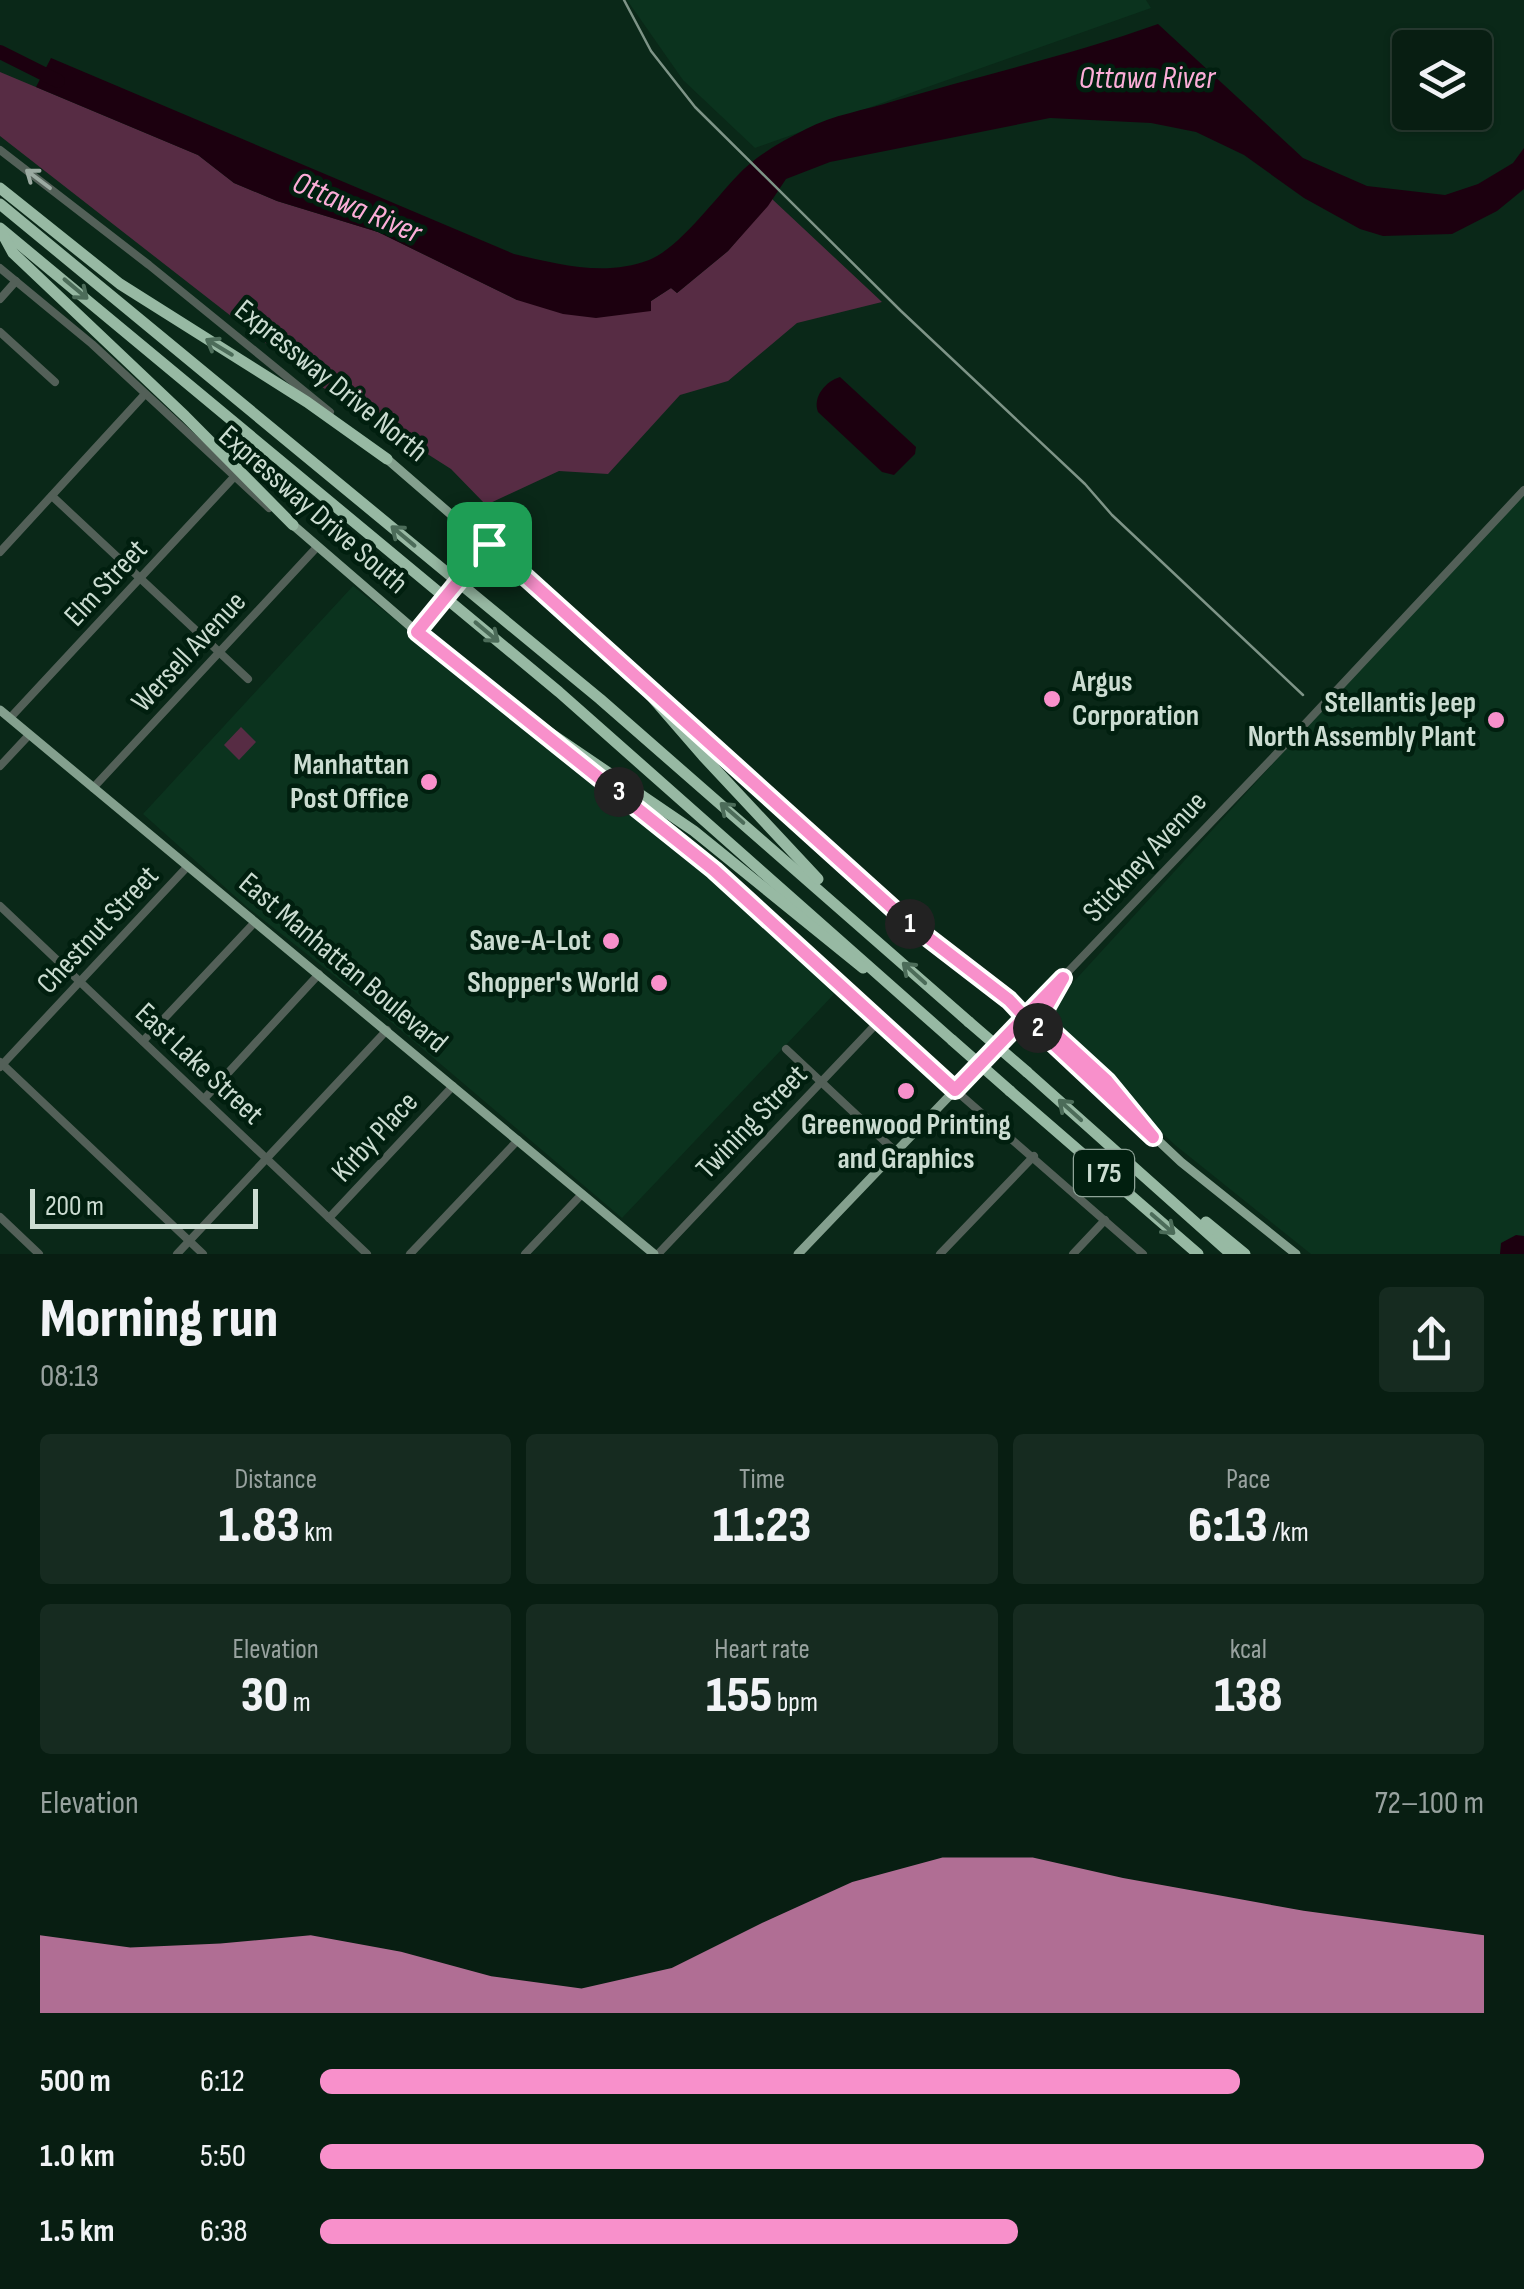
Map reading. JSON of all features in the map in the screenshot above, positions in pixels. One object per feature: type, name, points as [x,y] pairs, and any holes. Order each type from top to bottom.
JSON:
[{"type":"highway","points":[[0,188],[120,284],[307,402],[387,459]]},
{"type":"highway","name":"I 75","points":[[0,204],[600,698],[1231,1254]]},
{"type":"highway","points":[[0,229],[14,253],[293,525]]},
{"type":"highway","name":"I 75","points":[[0,229],[560,692],[1198,1254]]},
{"type":"highway","points":[[624,664],[703,756],[858,923]]},
{"type":"highway","points":[[506,704],[718,849],[952,1040]]},
{"type":"highway","points":[[1112,1148],[1245,1254]]},
{"type":"main road","name":"Expressway Drive North","points":[[387,459],[489,544],[909,923],[1009,1000],[1211,1188],[1296,1254]]},
{"type":"main road","name":"Expressway Drive South","points":[[293,525],[417,632],[686,847],[955,1090]]},
{"type":"main road","name":"East Manhattan Boulevard","points":[[0,710],[656,1254]]},
{"type":"main road","name":"Stickney Avenue","points":[[798,1254],[955,1090]]},
{"type":"street","name":"Expressway Drive North","points":[[0,150],[149,265],[387,459]]},
{"type":"street","name":"Expressway Drive South","points":[[0,268],[293,525]]},
{"type":"street","points":[[0,299],[16,281]]},
{"type":"street","points":[[0,332],[54,382]]},
{"type":"street","points":[[0,552],[145,394]]},
{"type":"street","name":"Elm Street","points":[[10,718],[234,477]]},
{"type":"street","name":"Stickney Avenue","points":[[955,1090],[1524,490]]},
{"type":"street","points":[[52,496],[248,678]]},
{"type":"street","points":[[417,632],[489,544]]},
{"type":"street","name":"Wersell Avenue","points":[[93,788],[317,547]]},
{"type":"street","points":[[0,766],[29,735]]},
{"type":"street","name":"Chestnut Street","points":[[1,1064],[188,867]]},
{"type":"street","name":"East Lake Street","points":[[0,906],[367,1254]]},
{"type":"street","points":[[143,1042],[255,922]]},
{"type":"street","points":[[204,1099],[320,974]]},
{"type":"street","points":[[1063,978],[1046,1008],[1047,1026],[1107,1081],[1153,1137]]},
{"type":"street","name":"Twining Street","points":[[656,1254],[879,1021]]},
{"type":"street","points":[[177,1254],[387,1030]]},
{"type":"street","points":[[786,1049],[896,1152]]},
{"type":"street","points":[[1,1064],[202,1254]]},
{"type":"street","name":"Kirby Place","points":[[329,1218],[454,1086]]},
{"type":"street","name":"Expressway Drive South","points":[[955,1090],[1143,1254]]},
{"type":"street","points":[[410,1254],[518,1140]]},
{"type":"street","points":[[940,1254],[1034,1156]]},
{"type":"street","points":[[525,1254],[582,1194]]},
{"type":"street","points":[[0,1217],[39,1254]]},
{"type":"street","points":[[1072,1254],[1105,1220]]},
{"type":"shaded area","points":[[627,0],[1146,0],[1151,8],[755,148],[683,80]]},
{"type":"shaded area","points":[[0,72],[198,155],[234,183],[277,201],[378,232],[517,300],[651,301],[671,288],[677,293],[728,251],[772,199],[882,302],[797,323],[728,381],[680,395],[608,474],[559,471],[486,505],[451,469],[322,387],[0,136]]},
{"type":"shaded area","points":[[1524,489],[1524,1254],[1311,1254],[1175,1145],[1057,1034],[1050,1020],[1057,1000]]},
{"type":"shaded area","points":[[353,586],[665,835],[816,968],[836,992],[622,1218],[364,999],[247,907],[143,814]]},
{"type":"shaded area","points":[[241,727],[256,742],[239,760],[224,745]]},
{"type":"water","points":[[1158,24],[1303,158],[1367,186],[1445,195],[1478,184],[1513,163],[1524,148],[1524,189],[1497,211],[1452,234],[1383,236],[1360,229],[1304,198],[1244,155],[1196,132],[1151,123],[1050,118],[830,162],[786,179],[728,251],[677,293],[671,288],[651,301],[651,311],[596,318],[563,314],[517,300],[378,232],[277,201],[234,183],[198,155],[36,87],[51,58],[514,254],[581,267],[615,268],[660,254],[752,162],[816,124]]},
{"type":"water","points":[[840,377],[916,447],[915,454],[894,475],[882,472],[818,412],[822,390]]},
{"type":"water","points":[[1516,1235],[1524,1236],[1524,1254],[1500,1254],[1501,1243]]},
{"type":"waterway","name":"Ottawa River","points":[[0,52],[58,81]]},
{"type":"railway","points":[[624,0],[651,51],[695,107],[901,311],[1303,695]]},
{"type":"place","name":"Argus Corporation","points":[[1052,699]]},
{"type":"place","name":"Stellantis Jeep North Assembly Plant","points":[[1496,720]]},
{"type":"place","name":"Manhattan Post Office","points":[[429,782]]},
{"type":"place","name":"Save-A-Lot","points":[[611,941]]},
{"type":"place","name":"Shopper's World","points":[[659,983]]},
{"type":"place","name":"Greenwood Printing and Graphics","points":[[906,1091]]},
{"type":"route","points":[[489,544],[417,632],[714,870],[955,1090],[1025,1017],[1153,1137],[1107,1081],[1047,1026],[1046,1008],[1063,978],[1025,1017],[1009,1000],[909,923],[489,544]]}]
